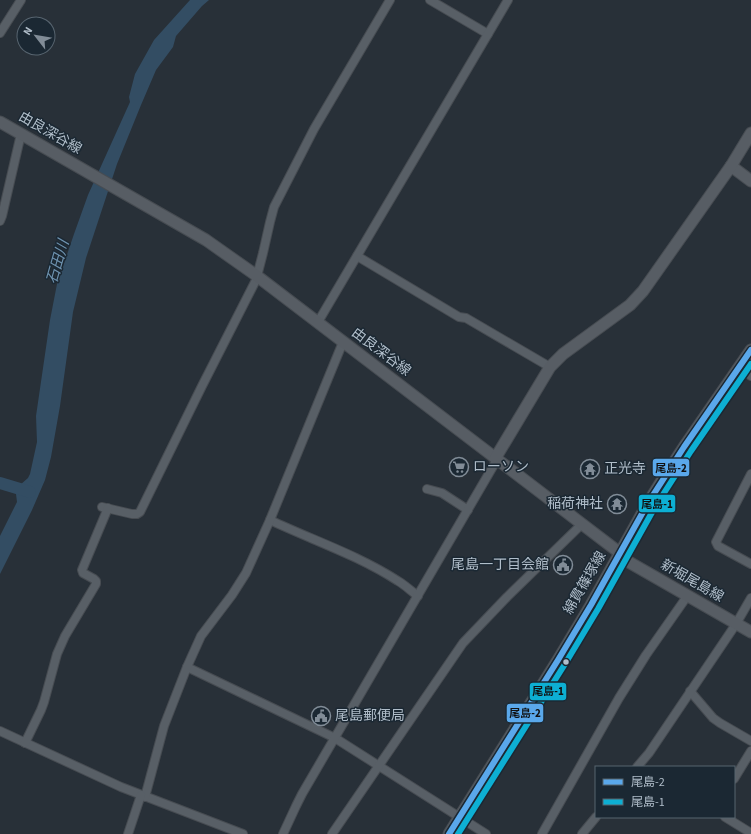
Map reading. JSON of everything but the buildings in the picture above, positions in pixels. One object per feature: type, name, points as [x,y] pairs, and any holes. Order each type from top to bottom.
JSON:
[{"type":"main road","name":"由良深谷線","points":[[0,122],[206,240],[318,322],[620,553]]},
{"type":"main road","points":[[496,457],[550,366],[563,354],[630,305],[643,291],[732,166],[751,133]]},
{"type":"main road","points":[[732,166],[751,181]]},
{"type":"main road","name":"綿貫篠塚線","points":[[449,834],[558,660],[666,473],[751,350]]},
{"type":"main road","name":"新堀尾島線","points":[[620,553],[627,561],[751,632]]},
{"type":"street","points":[[0,34],[20,0]]},
{"type":"street","points":[[25,743],[44,702],[57,654],[65,636],[96,584],[94,579],[83,573],[82,570],[105,507],[132,514],[137,514],[140,512],[256,280],[264,253],[274,207],[314,129],[390,0]]},
{"type":"street","points":[[430,0],[488,34]]},
{"type":"street","points":[[318,322],[508,0]]},
{"type":"street","points":[[0,220],[21,134]]},
{"type":"street","points":[[357,256],[460,317],[466,318],[550,366]]},
{"type":"street","points":[[128,834],[143,796],[164,726],[187,667],[201,636],[232,596],[246,574],[270,520],[337,353],[343,342]]},
{"type":"street","points":[[739,367],[751,376]]},
{"type":"street","points":[[283,834],[296,806],[495,463],[496,457]]},
{"type":"street","points":[[750,561],[718,546],[716,542],[751,474]]},
{"type":"street","points":[[427,489],[442,493],[468,510]]},
{"type":"street","points":[[270,520],[347,553],[399,581],[418,596]]},
{"type":"street","points":[[332,834],[463,643],[582,524]]},
{"type":"street","points":[[542,834],[619,698],[646,655],[688,595]]},
{"type":"street","points":[[638,766],[649,753],[736,624],[751,598]]},
{"type":"street","points":[[187,667],[335,738],[486,834]]},
{"type":"street","points":[[690,691],[713,718],[751,741]]},
{"type":"street","points":[[0,732],[143,796],[243,834]]},
{"type":"street","points":[[735,777],[751,752]]},
{"type":"street","points":[[582,834],[595,818]]},
{"type":"street","points":[[727,818],[751,833]]},
{"type":"water","points":[[190,0],[209,0],[176,36],[173,47],[156,70],[117,164],[86,258],[73,312],[60,406],[51,457],[45,480],[32,510],[0,574],[0,536],[17,502],[16,494],[20,485],[28,478],[30,474],[37,442],[36,416],[50,320],[57,284],[88,195],[130,102],[129,97],[135,74],[154,40]]},
{"type":"waterway","points":[[0,483],[30,492]]},
{"type":"transit line","name":"尾島-2","points":[[449,834],[558,660],[591,605],[648,503],[684,447],[751,350]]},
{"type":"transit line","name":"尾島-1","points":[[458,834],[565,664],[598,609],[655,507],[691,451],[751,364]]},
{"type":"place","name":"ローソン","points":[[459,467]]},
{"type":"place","name":"正光寺","points":[[590,469]]},
{"type":"place","name":"稲荷神社","points":[[617,504]]},
{"type":"place","name":"尾島一丁目会館","points":[[563,565]]},
{"type":"place","name":"尾島郵便局","points":[[321,716]]},
{"type":"water label","name":"石田川","points":[[58,262]]}]
